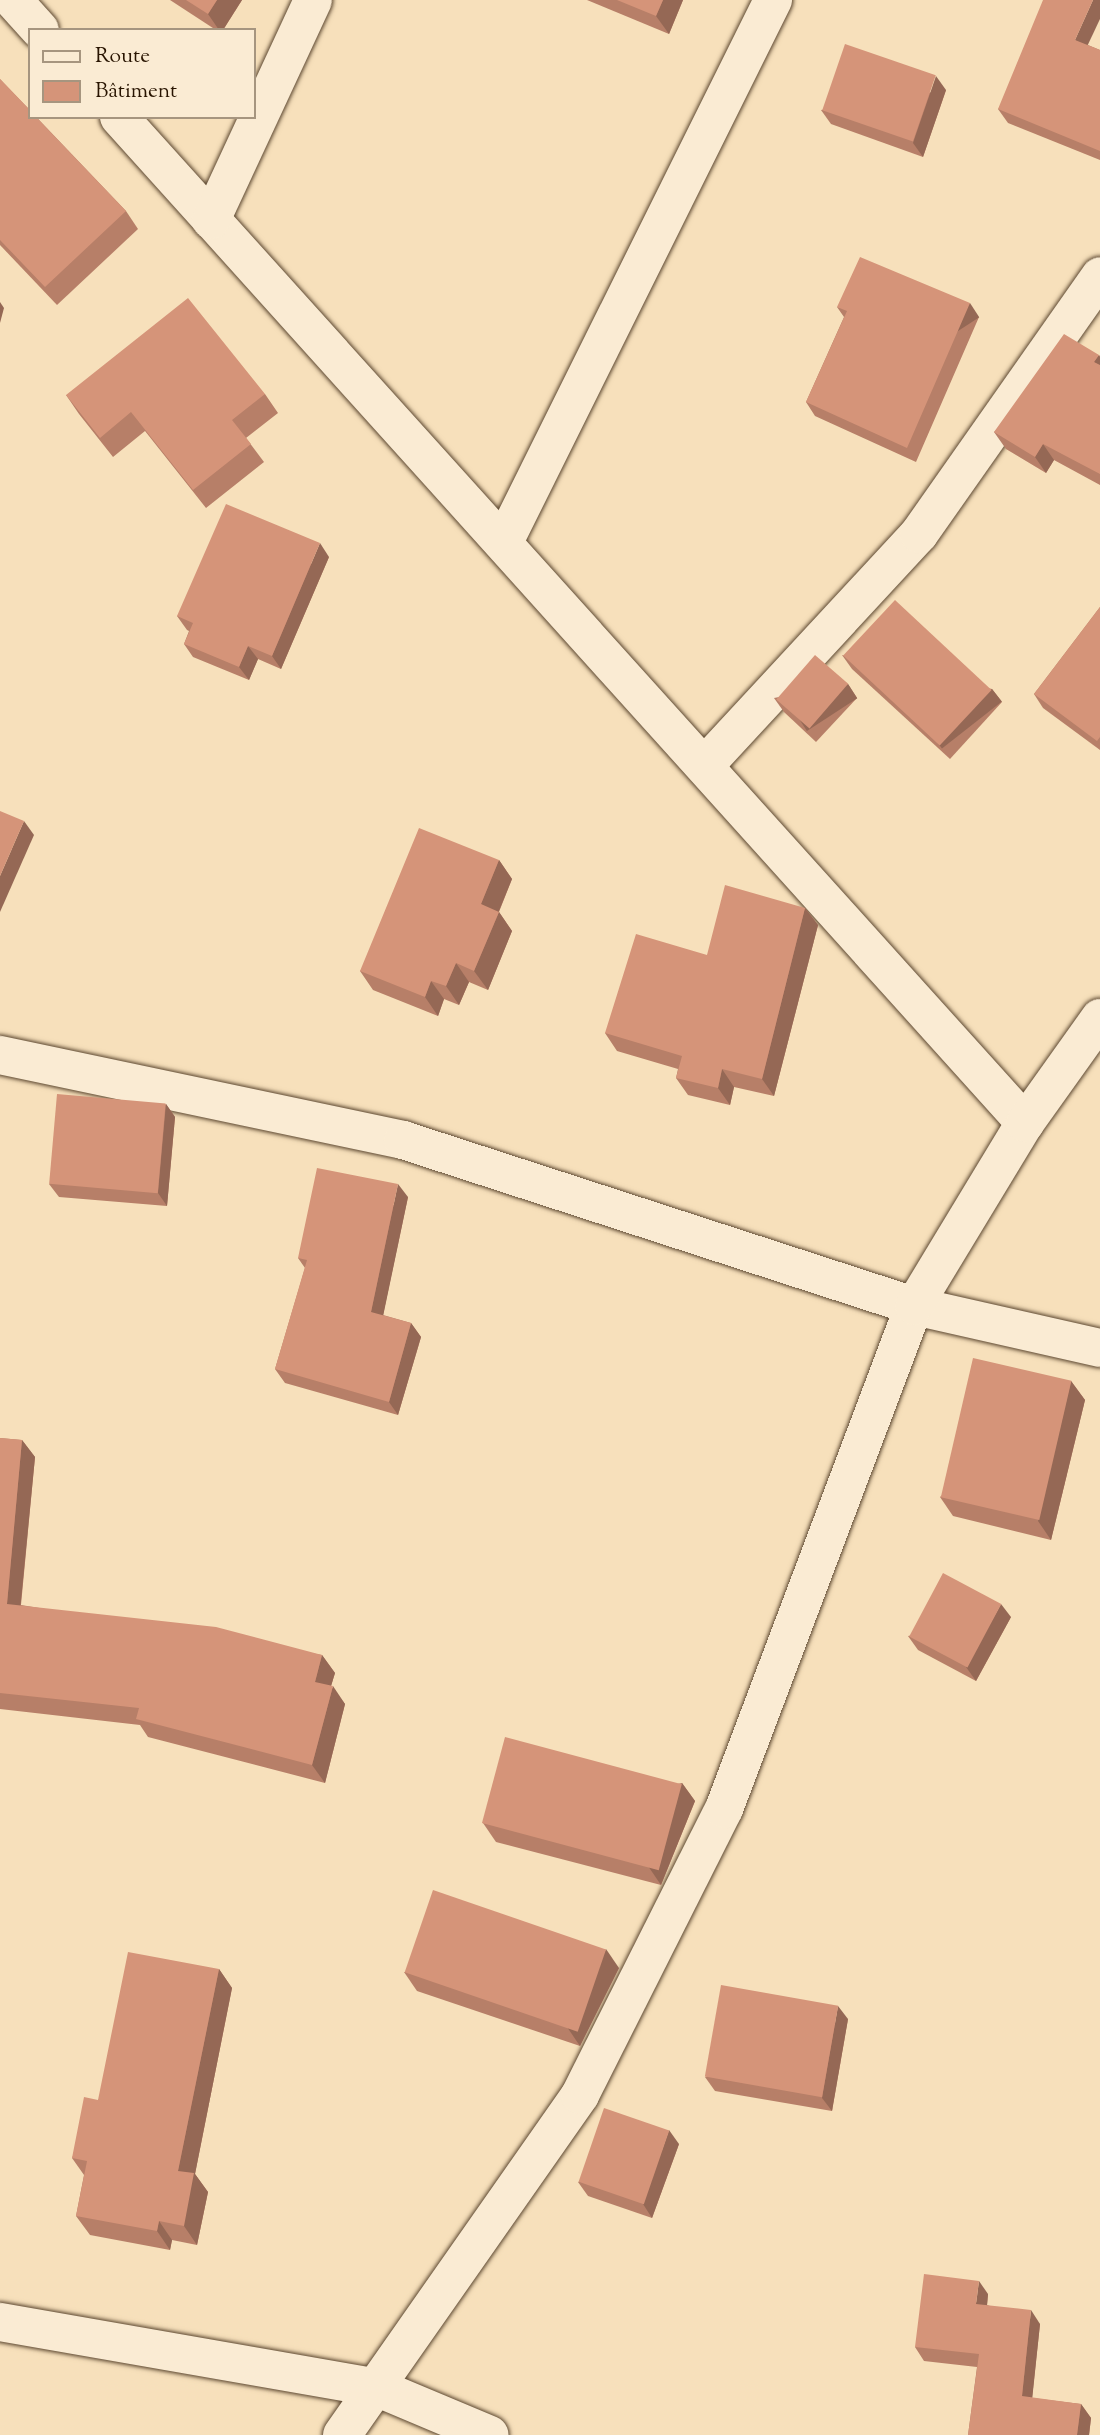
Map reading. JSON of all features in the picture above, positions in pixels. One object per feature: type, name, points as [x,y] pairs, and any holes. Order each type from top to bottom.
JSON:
[{"type":"street","points":[[13,0],[38,28]]},
{"type":"street","points":[[211,220],[313,0]]},
{"type":"street","points":[[504,542],[773,0]]},
{"type":"street","points":[[121,119],[1025,1123]]},
{"type":"street","points":[[705,765],[919,534],[1100,276]]},
{"type":"street","points":[[342,2435],[378,2388],[580,2095],[724,1809],[914,1306],[1025,1123],[1100,1018]]},
{"type":"street","points":[[0,1055],[403,1140],[914,1306],[1100,1348]]},
{"type":"street","points":[[0,2322],[378,2388],[490,2435]]},
{"type":"building","points":[[186,0],[217,0],[208,14]]},
{"type":"building","points":[[617,0],[663,0],[656,16]]},
{"type":"building","points":[[1043,0],[1093,0],[1075,40],[1100,50],[1100,151],[998,109]]},
{"type":"building","points":[[845,44],[936,75],[913,141],[822,110]]},
{"type":"building","points":[[0,79],[28,108],[28,119],[38,119],[126,211],[45,287],[0,240]]},
{"type":"building","points":[[860,257],[970,303],[907,448],[806,402],[847,311],[837,307]]},
{"type":"building","points":[[188,298],[265,394],[232,420],[251,444],[193,490],[131,412],[100,438],[66,395]]},
{"type":"building","points":[[1064,334],[1099,355],[1094,362],[1100,365],[1100,474],[1043,444],[1035,457],[994,432]]},
{"type":"building","points":[[226,504],[320,543],[272,656],[248,646],[239,667],[184,644],[193,623],[177,616]]},
{"type":"building","points":[[895,600],[992,690],[940,746],[843,656]]},
{"type":"building","points":[[1100,607],[1100,737],[1097,741],[1034,694]]},
{"type":"building","points":[[815,655],[848,684],[809,728],[776,700]]},
{"type":"building","points":[[0,811],[24,821],[0,876]]},
{"type":"building","points":[[419,828],[499,860],[481,904],[499,912],[474,971],[456,963],[446,986],[431,981],[425,997],[360,971]]},
{"type":"building","points":[[725,885],[805,908],[762,1079],[722,1069],[718,1088],[676,1078],[682,1056],[605,1033],[636,934],[707,955]]},
{"type":"building","points":[[57,1094],[166,1103],[158,1193],[49,1184]]},
{"type":"building","points":[[317,1168],[398,1184],[371,1312],[411,1323],[389,1402],[275,1369],[307,1260],[298,1258]]},
{"type":"building","points":[[973,1358],[1071,1381],[1039,1520],[941,1497]]},
{"type":"building","points":[[0,1438],[22,1440],[7,1604],[216,1627],[322,1655],[315,1682],[333,1686],[312,1765],[136,1719],[139,1708],[0,1693]]},
{"type":"building","points":[[943,1573],[1001,1604],[967,1668],[909,1637]]},
{"type":"building","points":[[505,1737],[682,1784],[659,1870],[482,1823]]},
{"type":"building","points":[[433,1890],[606,1950],[578,2032],[405,1972]]},
{"type":"building","points":[[128,1952],[219,1969],[178,2171],[194,2173],[184,2226],[159,2221],[157,2231],[76,2216],[87,2161],[72,2158],[84,2097],[98,2100]]},
{"type":"building","points":[[721,1985],[838,2006],[822,2097],[705,2077]]},
{"type":"building","points":[[604,2108],[669,2130],[644,2204],[579,2182]]},
{"type":"building","points":[[924,2274],[979,2281],[976,2304],[1031,2310],[1022,2396],[1081,2404],[1077,2435],[968,2435],[979,2354],[915,2347]]}]
